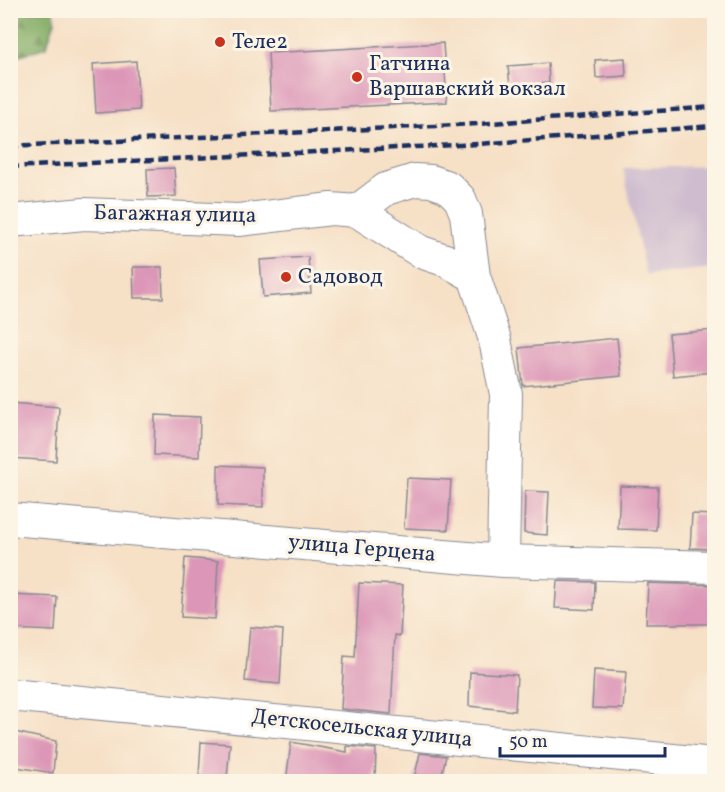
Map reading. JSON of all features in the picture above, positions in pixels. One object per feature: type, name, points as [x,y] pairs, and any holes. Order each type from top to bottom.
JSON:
[{"type":"street","points":[[474,276],[445,260],[421,252],[357,212],[386,189],[416,180],[431,180],[448,187],[460,200],[466,214],[467,237],[474,276],[495,340],[506,394],[503,561]]},
{"type":"street","name":"Багажная улица","points":[[10,221],[84,214],[239,220],[331,209],[357,212]]},
{"type":"street","points":[[445,260],[456,253],[467,237]]},
{"type":"street","name":"улица Герцена","points":[[10,519],[503,561],[714,567]]},
{"type":"street","name":"Детскосельская улица","points":[[10,695],[714,764]]},
{"type":"shaded area","points":[[714,166],[714,268],[646,275],[623,168]]},
{"type":"green space","points":[[11,10],[53,11],[55,22],[46,47],[11,58]]},
{"type":"building","name":"Гатчина Варшавский вокзал","points":[[443,43],[447,102],[271,111],[268,53]]},
{"type":"building","points":[[625,58],[626,76],[596,78],[595,60]]},
{"type":"building","points":[[136,61],[139,110],[96,113],[93,64]]},
{"type":"building","points":[[548,63],[549,83],[510,86],[508,66]]},
{"type":"building","points":[[174,168],[176,196],[148,197],[147,169]]},
{"type":"building","name":"Садовод","points":[[308,257],[311,293],[263,297],[260,260]]},
{"type":"building","points":[[133,267],[162,267],[163,298],[134,298]]},
{"type":"building","points":[[714,330],[714,372],[673,376],[669,334]]},
{"type":"building","points":[[617,338],[621,376],[523,386],[519,348]]},
{"type":"building","points":[[10,403],[59,407],[56,461],[10,458]]},
{"type":"building","points":[[155,415],[200,417],[199,457],[154,455]]},
{"type":"building","points":[[218,465],[263,467],[263,507],[218,505]]},
{"type":"building","points":[[407,478],[451,480],[448,530],[404,528]]},
{"type":"building","points":[[620,486],[658,487],[656,530],[618,529]]},
{"type":"building","points":[[525,491],[549,492],[547,535],[524,533]]},
{"type":"building","points":[[692,514],[714,515],[714,549],[690,548]]},
{"type":"building","points":[[185,558],[218,561],[215,619],[181,617]]},
{"type":"building","points":[[557,581],[595,582],[594,610],[555,608]]},
{"type":"building","points":[[359,583],[403,585],[400,636],[395,635],[391,714],[341,709],[344,656],[355,657]]},
{"type":"building","points":[[648,583],[714,585],[714,624],[646,624]]},
{"type":"building","points":[[10,595],[57,597],[55,631],[10,629]]},
{"type":"building","points":[[250,627],[283,630],[280,684],[245,681]]},
{"type":"building","points":[[594,670],[626,672],[623,709],[592,708]]},
{"type":"building","points":[[470,672],[517,675],[515,711],[469,706]]},
{"type":"building","points":[[10,731],[56,741],[53,773],[10,766]]},
{"type":"building","points":[[201,742],[230,744],[227,779],[199,776]]},
{"type":"building","points":[[291,742],[347,752],[347,746],[376,749],[375,782],[286,782]]},
{"type":"building","points":[[420,753],[446,756],[440,782],[414,779]]},
{"type":"railway","points":[[10,146],[477,124],[714,107]]},
{"type":"railway","points":[[10,167],[478,144],[714,126]]},
{"type":"place","name":"Теле2","points":[[220,42]]},
{"type":"place","name":"Гатчина Варшавский вокзал","points":[[357,77]]},
{"type":"place","name":"Садовод","points":[[286,277]]}]
